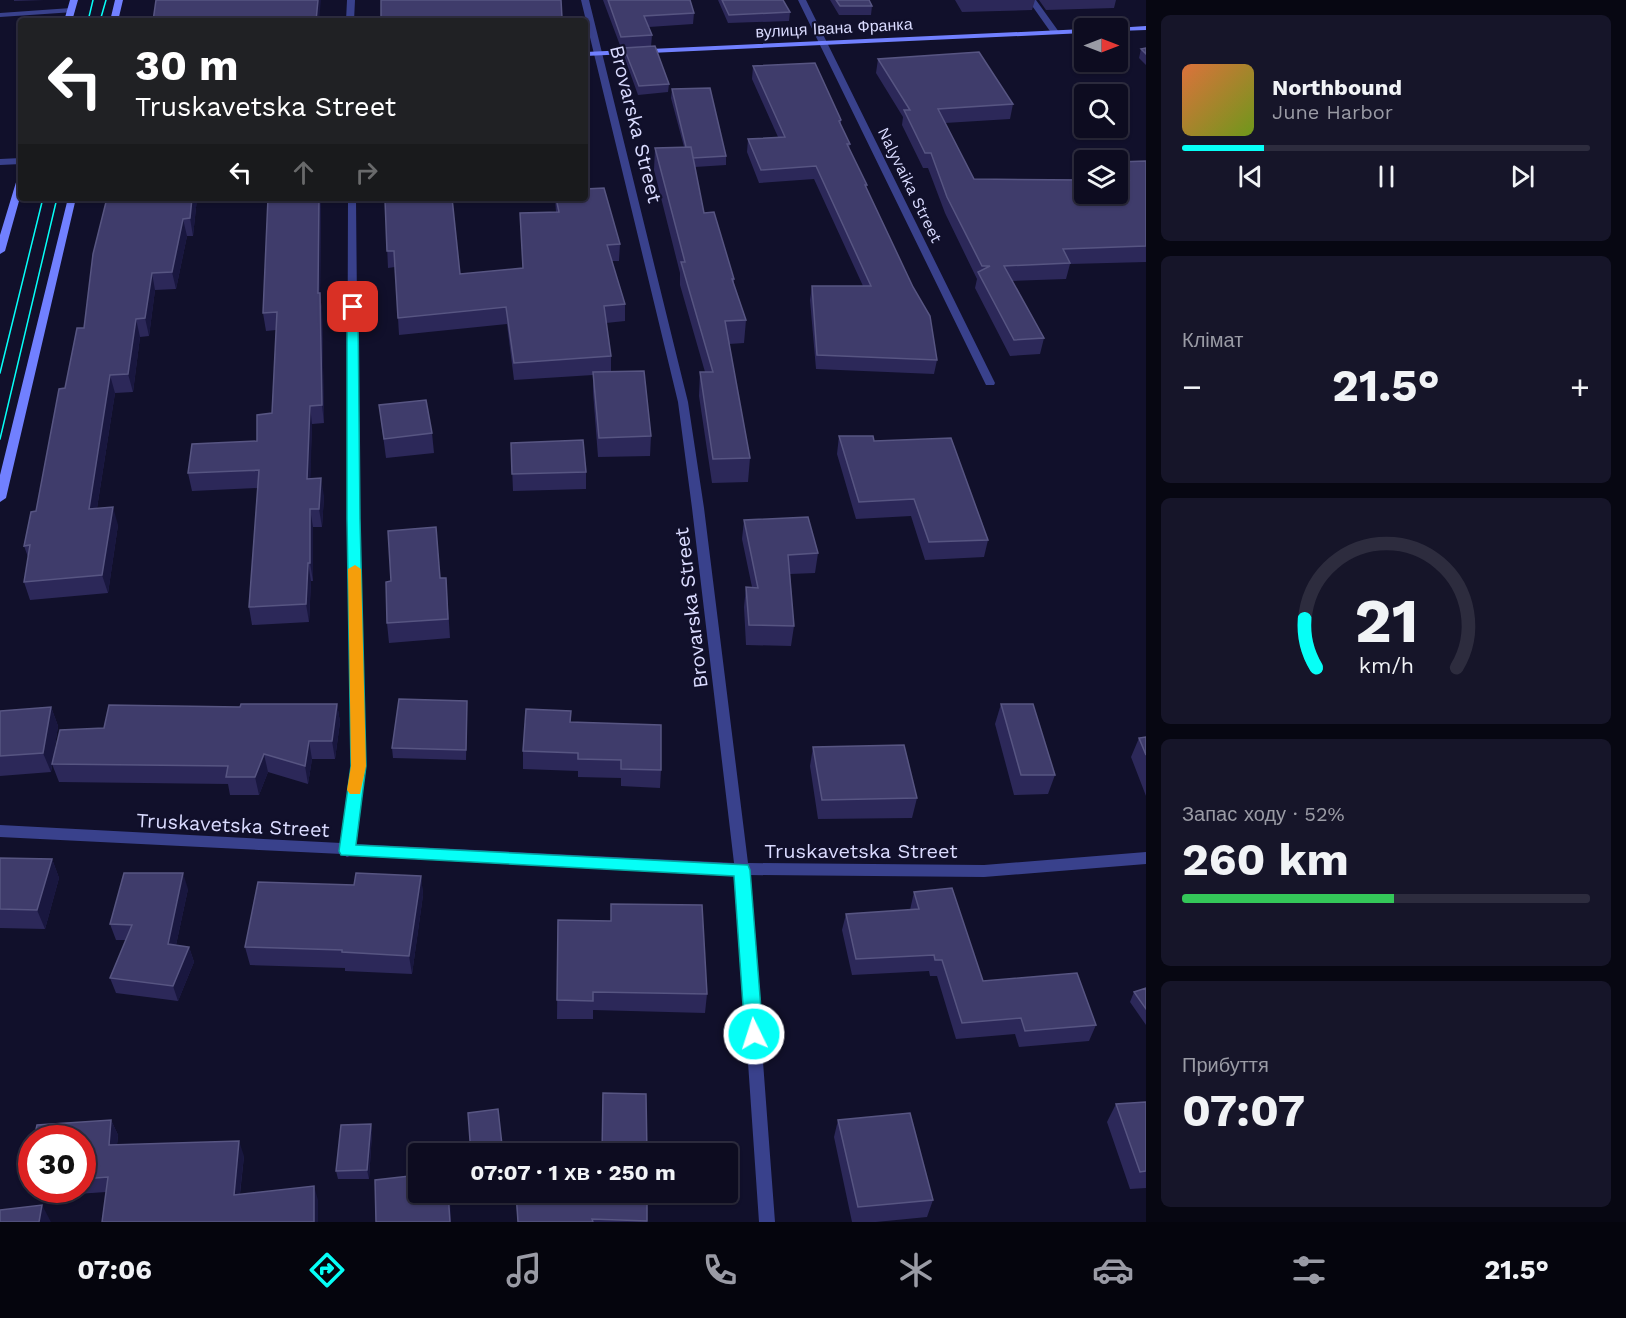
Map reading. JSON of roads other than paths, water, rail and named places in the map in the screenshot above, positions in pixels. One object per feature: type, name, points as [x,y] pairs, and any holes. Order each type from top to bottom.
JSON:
[{"type":"main road","points":[[69,18],[74,0]]},
{"type":"main road","points":[[115,18],[119,0]]},
{"type":"main road","points":[[1128,29],[1146,28]]},
{"type":"main road","name":"вулиця Івана Франка","points":[[588,54],[1074,31]]},
{"type":"main road","points":[[0,251],[18,189]]},
{"type":"main road","points":[[0,498],[71,201]]},
{"type":"street","points":[[350,18],[351,0]]},
{"type":"street","name":"Brovarska Street","points":[[585,0],[683,402],[699,508],[742,870],[768,1222]]},
{"type":"street","name":"Nalyvaika Street","points":[[802,0],[990,383]]},
{"type":"street","points":[[1032,0],[1055,32]]},
{"type":"street","points":[[0,15],[71,10]]},
{"type":"street","points":[[0,162],[18,161]]},
{"type":"street","points":[[347,851],[358,766],[353,519],[352,201]]},
{"type":"street","name":"Truskavetska Street","points":[[0,831],[742,870],[984,871],[1146,858]]},
{"type":"tram line","points":[[89,18],[93,0]]},
{"type":"tram line","points":[[101,18],[106,0]]},
{"type":"tram line","points":[[0,373],[42,201]]},
{"type":"tram line","points":[[0,439],[56,201]]}]
